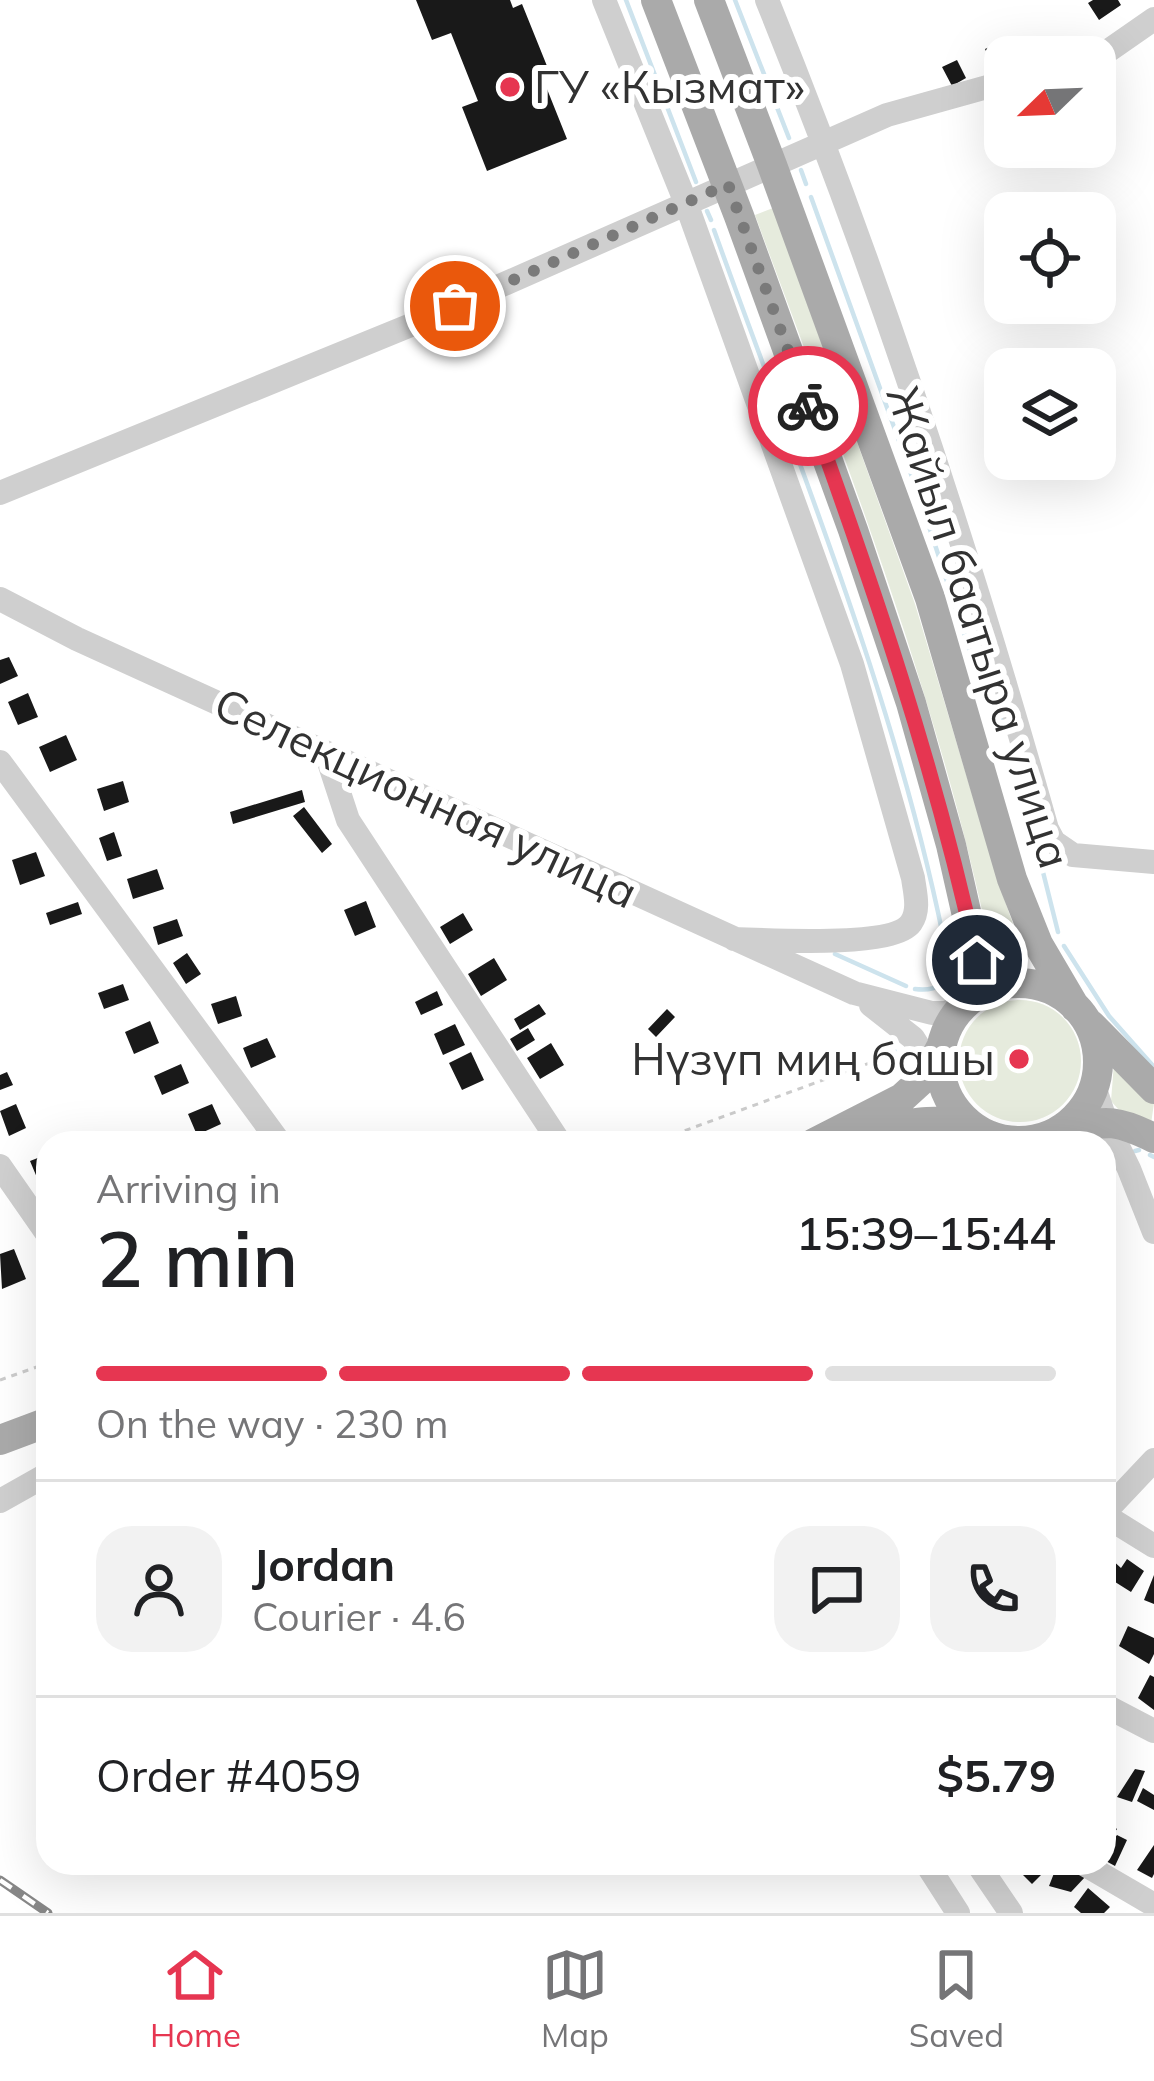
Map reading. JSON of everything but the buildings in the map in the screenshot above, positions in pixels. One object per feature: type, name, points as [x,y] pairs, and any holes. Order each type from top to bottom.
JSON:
[{"type":"main road","name":"Жайыл баатыра улица","points":[[656,0],[728,184],[911,703],[977,960],[978,974],[964,1005]]},
{"type":"main road","name":"Жайыл баатыра улица","points":[[709,0],[930,598],[1019,897],[1037,944],[1079,1012]]},
{"type":"main road","points":[[838,1131],[902,1098],[929,1065],[964,1005],[996,987],[1024,984],[1052,991],[1154,1089]]},
{"type":"main road","points":[[1060,1130],[1081,1111],[1094,1086],[1098,1058],[1091,1030],[1079,1012]]},
{"type":"main road","points":[[929,1065],[958,1112],[979,1130]]},
{"type":"main road","points":[[871,1131],[929,1120],[979,1130]]},
{"type":"main road","points":[[1060,1130],[1106,1122],[1127,1125],[1154,1138]]},
{"type":"main road","points":[[0,1440],[36,1426]]},
{"type":"street","points":[[604,0],[686,203],[852,664],[913,878],[917,908],[913,921],[893,935],[850,940],[734,939]]},
{"type":"street","points":[[767,0],[825,142],[943,479],[1047,830],[1054,842],[1073,855],[1154,862]]},
{"type":"street","points":[[1116,45],[1154,19],[1142,0]]},
{"type":"street","points":[[0,493],[416,323],[887,115],[984,88]]},
{"type":"street","name":"Селекционная улица","points":[[0,599],[77,639],[854,993],[932,1013],[964,1005]]},
{"type":"street","points":[[326,753],[348,820],[552,1131]]},
{"type":"street","points":[[0,762],[271,1131]]},
{"type":"street","name":"Селекционная улица","points":[[854,993],[929,1065]]},
{"type":"street","points":[[1094,1086],[1110,1131]]},
{"type":"street","points":[[1116,1145],[1154,1232]]},
{"type":"street","points":[[0,1166],[36,1218]]},
{"type":"street","points":[[1116,1501],[1154,1460]]},
{"type":"street","points":[[0,1501],[36,1481]]},
{"type":"street","points":[[1116,1522],[1154,1546]]},
{"type":"street","points":[[1116,1711],[1154,1731]]},
{"type":"street","points":[[934,1875],[958,1913]]},
{"type":"street","points":[[985,1875],[1011,1913]]},
{"type":"street","points":[[1103,1875],[1154,1905]]},
{"type":"path","points":[[684,1131],[886,1057]]},
{"type":"path","points":[[0,1380],[36,1367]]},
{"type":"shaded area","points":[[773,208],[915,604],[1020,944],[991,952],[970,857],[917,671],[755,215]]},
{"type":"shaded area","points":[[1020,1000],[1044,1004],[1063,1018],[1077,1037],[1081,1061],[1077,1085],[1063,1104],[1044,1118],[1020,1122],[996,1118],[977,1104],[963,1085],[959,1061],[963,1037],[977,1018],[996,1004]]},
{"type":"shaded area","points":[[1114,1063],[1154,1103],[1151,1124],[1111,1101]]},
{"type":"waterway","points":[[626,0],[696,182]]},
{"type":"waterway","points":[[735,0],[789,138]]},
{"type":"waterway","points":[[801,170],[806,184]]},
{"type":"waterway","points":[[811,197],[979,679],[1003,723]]},
{"type":"waterway","points":[[707,211],[711,220]]},
{"type":"waterway","points":[[714,230],[876,682],[928,867],[948,961]]},
{"type":"waterway","points":[[1023,792],[1058,932]]},
{"type":"waterway","points":[[1064,946],[1109,1016],[1154,1067]]},
{"type":"waterway","points":[[835,954],[906,986]]},
{"type":"waterway","points":[[915,989],[937,987],[951,971]]},
{"type":"waterway","points":[[891,1043],[902,1069]]},
{"type":"waterway","points":[[1135,1151],[1139,1150]]},
{"type":"waterway","points":[[1150,1155],[1154,1157]]},
{"type":"railway","points":[[0,1880],[48,1913]]},
{"type":"way so far","points":[[455,306],[728,184],[808,406]]},
{"type":"place","name":"ГУ «Кызмат»","points":[[510,87]]},
{"type":"place","name":"Нүзүп миң башы","points":[[1019,1059]]},
{"type":"route","points":[[808,406],[911,703],[977,960]]}]
